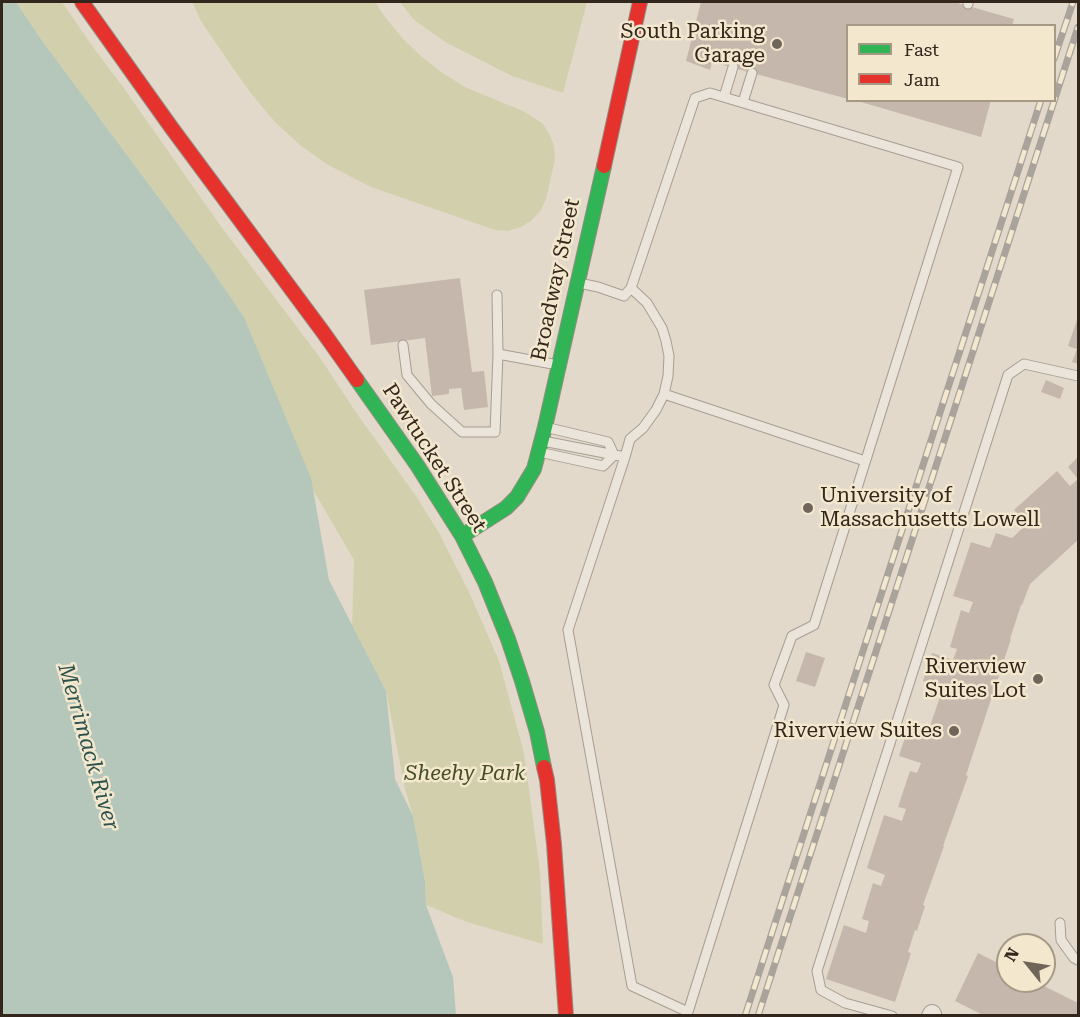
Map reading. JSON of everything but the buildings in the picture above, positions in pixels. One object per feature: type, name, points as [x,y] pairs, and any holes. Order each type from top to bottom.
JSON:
[{"type":"main road","name":"Pawtucket Street","points":[[82,2],[164,118],[337,351],[417,465],[462,536],[485,582],[508,639],[537,732],[546,780],[554,844],[566,1016]]},
{"type":"main road","name":"Broadway Street","points":[[462,536],[506,508],[517,497],[534,469],[640,2]]},
{"type":"lane","points":[[724,97],[733,67]]},
{"type":"lane","points":[[743,102],[752,73]]},
{"type":"lane","points":[[578,282],[624,296],[631,288],[695,98],[710,93],[958,167],[814,625],[792,636],[774,685],[784,705],[688,1012],[632,986],[568,630],[630,440],[643,428],[656,410],[664,394],[668,376],[669,356],[662,328],[647,303],[631,288]]},
{"type":"lane","points":[[403,345],[407,375],[431,404],[462,432],[495,432],[498,354],[497,295]]},
{"type":"lane","points":[[498,354],[559,365]]},
{"type":"lane","points":[[891,1016],[845,1002],[821,990],[817,971],[1008,375],[1024,364],[1078,376]]},
{"type":"lane","points":[[664,394],[865,461]]},
{"type":"lane","points":[[545,427],[608,442],[614,455]]},
{"type":"lane","points":[[540,446],[624,457]]},
{"type":"lane","points":[[1060,923],[1061,940],[1078,960]]},
{"type":"green space","name":"Sheehy Park","points":[[16,2],[62,2],[220,225],[321,359],[439,533],[469,592],[499,661],[524,753],[540,871],[543,944],[467,922],[426,905],[425,881],[413,816],[405,789],[386,691],[352,625],[354,560],[312,488],[244,317],[208,264],[43,42]]},
{"type":"green space","points":[[192,2],[375,2],[403,39],[444,74],[467,88],[523,111],[542,123],[554,146],[555,159],[546,199],[541,210],[521,227],[508,231],[495,230],[371,187],[328,165],[300,145],[275,122],[253,96],[201,21]]},
{"type":"green space","points":[[400,2],[587,2],[563,93],[512,76],[447,43],[414,20]]},
{"type":"water","name":"Merrimack River","points":[[2,2],[16,2],[43,42],[208,264],[244,317],[311,478],[329,580],[386,691],[395,779],[413,816],[425,881],[426,905],[453,977],[456,1015],[2,1015]]},
{"type":"railway","points":[[1056,53],[1073,2]]},
{"type":"railway","points":[[1056,95],[1078,27]]},
{"type":"railway","points":[[745,1016],[1040,102]]},
{"type":"railway","points":[[758,1016],[1054,102]]},
{"type":"traffic: fast","points":[[462,536],[506,508],[517,497],[534,469],[604,166]]},
{"type":"traffic: fast","points":[[357,380],[417,465],[462,536],[485,582],[522,681],[537,732],[544,767]]},
{"type":"traffic: jam","points":[[82,2],[357,380]]},
{"type":"traffic: jam","points":[[604,166],[640,2]]},
{"type":"traffic: jam","points":[[544,767],[554,844],[566,1016]]},
{"type":"place","name":"South Parking Garage","points":[[777,44]]},
{"type":"place","name":"University of Massachusetts Lowell","points":[[808,508]]},
{"type":"place","name":"Riverview Suites Lot","points":[[1038,679]]},
{"type":"place","name":"Riverview Suites","points":[[954,731]]}]
